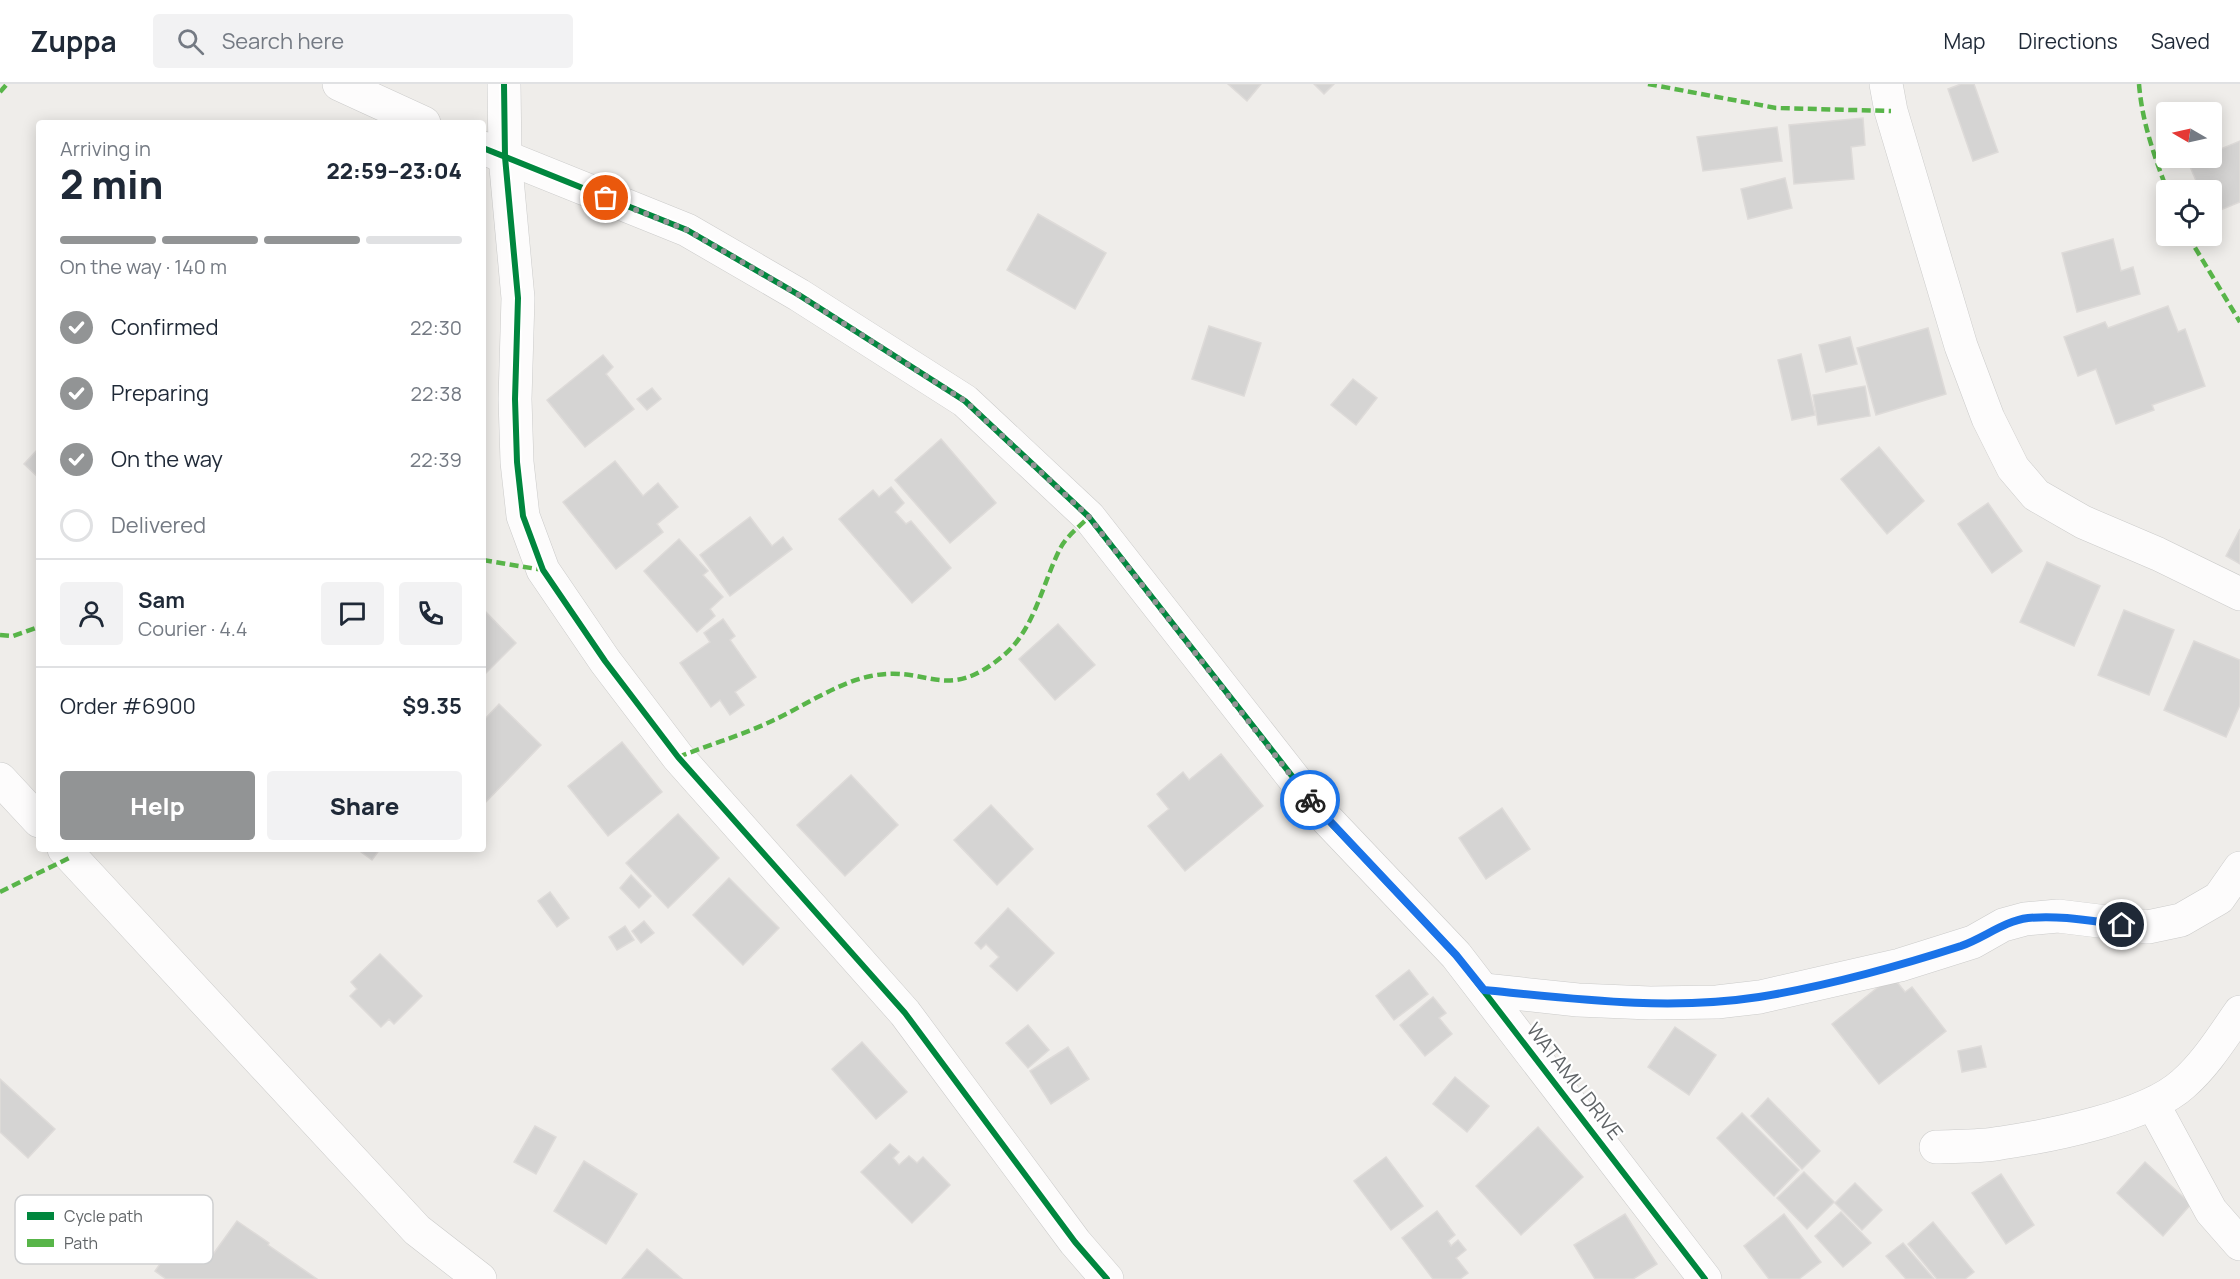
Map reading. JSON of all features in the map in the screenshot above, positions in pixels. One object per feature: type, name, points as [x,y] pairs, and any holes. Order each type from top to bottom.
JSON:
[{"type":"street","points":[[339,84],[417,120]]},
{"type":"street","points":[[504,84],[494,152],[518,298],[515,399],[517,462],[523,516],[543,570],[605,661],[678,757],[905,1013],[1067,1233],[1107,1279]]},
{"type":"street","points":[[1886,84],[1891,111],[1960,346],[1988,418],[2013,468],[2036,495],[2083,522],[2158,554],[2240,594]]},
{"type":"street","name":"WATAMU DRIVE","points":[[494,152],[687,230],[799,295],[965,401],[1089,517],[1321,813],[1456,955],[1705,1279]]},
{"type":"street","points":[[0,779],[36,818]]},
{"type":"street","points":[[67,852],[417,1230],[480,1279]]},
{"type":"street","points":[[1484,990],[1578,1000],[1650,1003],[1698,1003],[1760,997],[1900,965],[1972,942],[2003,925],[2025,919],[2058,916],[2148,927],[2181,920],[2219,898],[2240,868]]},
{"type":"street","points":[[1936,1147],[1999,1144],[2100,1121],[2153,1104],[2183,1085],[2208,1057],[2240,1012]]},
{"type":"street","points":[[2153,1104],[2211,1210],[2240,1244]]},
{"type":"building","points":[[1228,84],[1261,84],[1247,101]]},
{"type":"building","points":[[1314,84],[1334,84],[1324,94]]},
{"type":"building","points":[[1961,84],[1974,84],[1998,152],[1973,161],[1948,89]]},
{"type":"building","points":[[1863,118],[1865,145],[1851,147],[1854,179],[1794,184],[1789,125]]},
{"type":"building","points":[[1777,127],[1782,161],[1703,171],[1697,137]]},
{"type":"building","points":[[2240,141],[2240,202],[2222,209],[2222,180],[2196,180],[2191,168],[2222,168],[2222,148]]},
{"type":"building","points":[[1785,178],[1792,208],[1748,219],[1741,189]]},
{"type":"building","points":[[1038,214],[1106,253],[1075,309],[1007,270]]},
{"type":"building","points":[[2113,239],[2121,271],[2133,267],[2140,294],[2077,312],[2062,253]]},
{"type":"building","points":[[2168,306],[2178,332],[2185,329],[2205,386],[2152,405],[2154,410],[2116,424],[2096,369],[2078,376],[2064,337],[2105,322],[2108,328]]},
{"type":"building","points":[[1209,326],[1261,343],[1244,396],[1192,379]]},
{"type":"building","points":[[1928,328],[1946,394],[1876,415],[1857,348]]},
{"type":"building","points":[[1850,337],[1857,364],[1826,372],[1819,345]]},
{"type":"building","points":[[1801,354],[1815,415],[1792,420],[1778,360]]},
{"type":"building","points":[[603,355],[613,367],[606,374],[634,409],[585,447],[547,400]]},
{"type":"building","points":[[1353,379],[1377,398],[1356,425],[1331,405]]},
{"type":"building","points":[[1865,386],[1870,416],[1818,425],[1813,395]]},
{"type":"building","points":[[652,388],[661,399],[647,410],[637,399]]},
{"type":"building","points":[[941,439],[996,503],[950,543],[895,480]]},
{"type":"building","points":[[1879,447],[1924,501],[1887,534],[1841,479]]},
{"type":"building","points":[[36,451],[36,475],[24,464]]},
{"type":"building","points":[[615,461],[643,496],[658,483],[678,507],[657,524],[663,532],[616,569],[563,502]]},
{"type":"building","points":[[891,487],[904,503],[895,512],[906,524],[911,521],[951,568],[912,603],[839,519],[873,490],[879,497]]},
{"type":"building","points":[[1988,503],[2022,551],[1992,573],[1958,524]]},
{"type":"building","points":[[750,517],[772,546],[783,537],[792,549],[730,596],[700,555]]},
{"type":"building","points":[[2240,529],[2240,564],[2226,556]]},
{"type":"building","points":[[679,539],[708,571],[703,575],[723,597],[710,609],[715,616],[697,632],[644,571]]},
{"type":"building","points":[[2047,562],[2100,586],[2074,646],[2020,622]]},
{"type":"building","points":[[2124,610],[2174,630],[2149,695],[2098,675]]},
{"type":"building","points":[[486,612],[516,643],[486,673]]},
{"type":"building","points":[[723,619],[735,636],[730,640],[756,677],[735,692],[744,705],[730,715],[720,700],[711,707],[680,663],[710,642],[704,633]]},
{"type":"building","points":[[1058,624],[1095,665],[1055,700],[1019,659]]},
{"type":"building","points":[[2194,641],[2240,660],[2240,705],[2226,737],[2164,710]]},
{"type":"building","points":[[499,704],[541,745],[486,802],[486,718]]},
{"type":"building","points":[[622,742],[662,792],[608,836],[568,786]]},
{"type":"building","points":[[1221,754],[1263,806],[1185,871],[1148,826],[1169,809],[1157,794],[1183,772],[1189,780]]},
{"type":"building","points":[[851,775],[898,825],[845,876],[797,825]]},
{"type":"building","points":[[991,805],[1033,849],[997,885],[954,840]]},
{"type":"building","points":[[1502,808],[1530,849],[1486,879],[1459,838]]},
{"type":"building","points":[[678,814],[719,858],[668,908],[626,863]]},
{"type":"building","points":[[361,852],[378,852],[372,860]]},
{"type":"building","points":[[631,875],[651,896],[639,908],[620,888]]},
{"type":"building","points":[[729,878],[779,928],[743,965],[693,915]]},
{"type":"building","points":[[550,892],[569,918],[557,927],[538,901]]},
{"type":"building","points":[[1008,908],[1054,953],[1017,991],[990,966],[999,957],[986,944],[981,949],[975,943]]},
{"type":"building","points":[[644,921],[654,933],[641,943],[632,931]]},
{"type":"building","points":[[625,926],[634,940],[617,950],[609,937]]},
{"type":"building","points":[[380,954],[422,996],[394,1024],[389,1019],[381,1027],[350,996],[357,989],[351,982]]},
{"type":"building","points":[[1409,970],[1428,994],[1394,1020],[1376,996]]},
{"type":"building","points":[[1892,976],[1905,992],[1912,987],[1946,1031],[1879,1084],[1832,1024]]},
{"type":"building","points":[[1433,997],[1446,1013],[1439,1018],[1452,1034],[1425,1056],[1400,1025]]},
{"type":"building","points":[[1028,1025],[1049,1050],[1028,1068],[1006,1043]]},
{"type":"building","points":[[1675,1027],[1716,1055],[1689,1095],[1648,1067]]},
{"type":"building","points":[[862,1042],[907,1092],[876,1119],[832,1069]]},
{"type":"building","points":[[1981,1046],[1986,1067],[1962,1072],[1958,1051]]},
{"type":"building","points":[[1068,1047],[1089,1079],[1051,1104],[1030,1071]]},
{"type":"building","points":[[1455,1077],[1489,1106],[1467,1132],[1433,1104]]},
{"type":"building","points":[[0,1079],[55,1129],[28,1158],[0,1132]]},
{"type":"building","points":[[1768,1098],[1820,1151],[1802,1169],[1751,1116]]},
{"type":"building","points":[[1742,1113],[1799,1170],[1774,1196],[1717,1138]]},
{"type":"building","points":[[535,1126],[556,1137],[536,1174],[514,1162]]},
{"type":"building","points":[[1538,1127],[1583,1177],[1521,1235],[1476,1186]]},
{"type":"building","points":[[890,1144],[899,1152],[893,1158],[899,1165],[909,1156],[917,1163],[923,1157],[950,1185],[912,1223],[861,1172]]},
{"type":"building","points":[[1386,1157],[1423,1206],[1391,1230],[1354,1181]]},
{"type":"building","points":[[584,1161],[637,1194],[606,1244],[554,1211]]},
{"type":"building","points":[[2145,1162],[2191,1204],[2163,1236],[2117,1193]]},
{"type":"building","points":[[1804,1172],[1834,1202],[1807,1229],[1777,1198]]},
{"type":"building","points":[[2001,1174],[2034,1225],[2006,1244],[1972,1193]]},
{"type":"building","points":[[1855,1183],[1882,1210],[1862,1230],[1835,1203]]},
{"type":"building","points":[[1437,1211],[1455,1235],[1448,1241],[1451,1246],[1458,1240],[1466,1250],[1456,1258],[1468,1273],[1460,1279],[1433,1279],[1402,1238]]},
{"type":"building","points":[[1841,1212],[1871,1243],[1843,1267],[1815,1236]]},
{"type":"building","points":[[1625,1214],[1657,1264],[1633,1279],[1595,1279],[1574,1245]]},
{"type":"building","points":[[1784,1214],[1821,1262],[1799,1279],[1769,1279],[1744,1246]]},
{"type":"building","points":[[237,1221],[317,1279],[166,1279],[155,1271],[160,1264],[213,1264],[214,1253]]},
{"type":"building","points":[[1933,1222],[1974,1272],[1965,1279],[1937,1279],[1908,1244]]},
{"type":"building","points":[[1903,1243],[1934,1279],[1906,1279],[1886,1256]]},
{"type":"building","points":[[647,1249],[682,1279],[622,1279]]},
{"type":"marked path","points":[[0,92],[7,84]]},
{"type":"marked path","points":[[1648,84],[1776,108],[1891,111]]},
{"type":"marked path","points":[[2139,84],[2146,125],[2163,180]]},
{"type":"marked path","points":[[2194,246],[2240,322]]},
{"type":"marked path","points":[[678,757],[761,726],[859,679],[891,674],[951,680],[966,678],[984,670],[1015,644],[1031,618],[1061,547],[1089,517]]},
{"type":"marked path","points":[[486,560],[543,570]]},
{"type":"marked path","points":[[0,635],[13,636],[36,628]]},
{"type":"marked path","points":[[0,892],[71,857]]},
{"type":"cycle path","points":[[504,84],[505,157],[518,298],[515,399],[517,462],[523,516],[543,570],[605,661],[678,757],[905,1013],[1075,1242],[1107,1279]]},
{"type":"cycle path","points":[[486,149],[687,230],[799,295],[965,401],[1089,517],[1321,813],[1456,955],[1705,1279]]},
{"type":"way so far","points":[[606,198],[687,230],[799,295],[965,401],[1089,517],[1310,800]]},
{"type":"route","points":[[1310,800],[1456,955],[1484,990],[1578,1000],[1650,1003],[1717,1002],[1760,997],[1900,965],[1972,942],[2003,925],[2025,919],[2058,916],[2122,925]]}]
